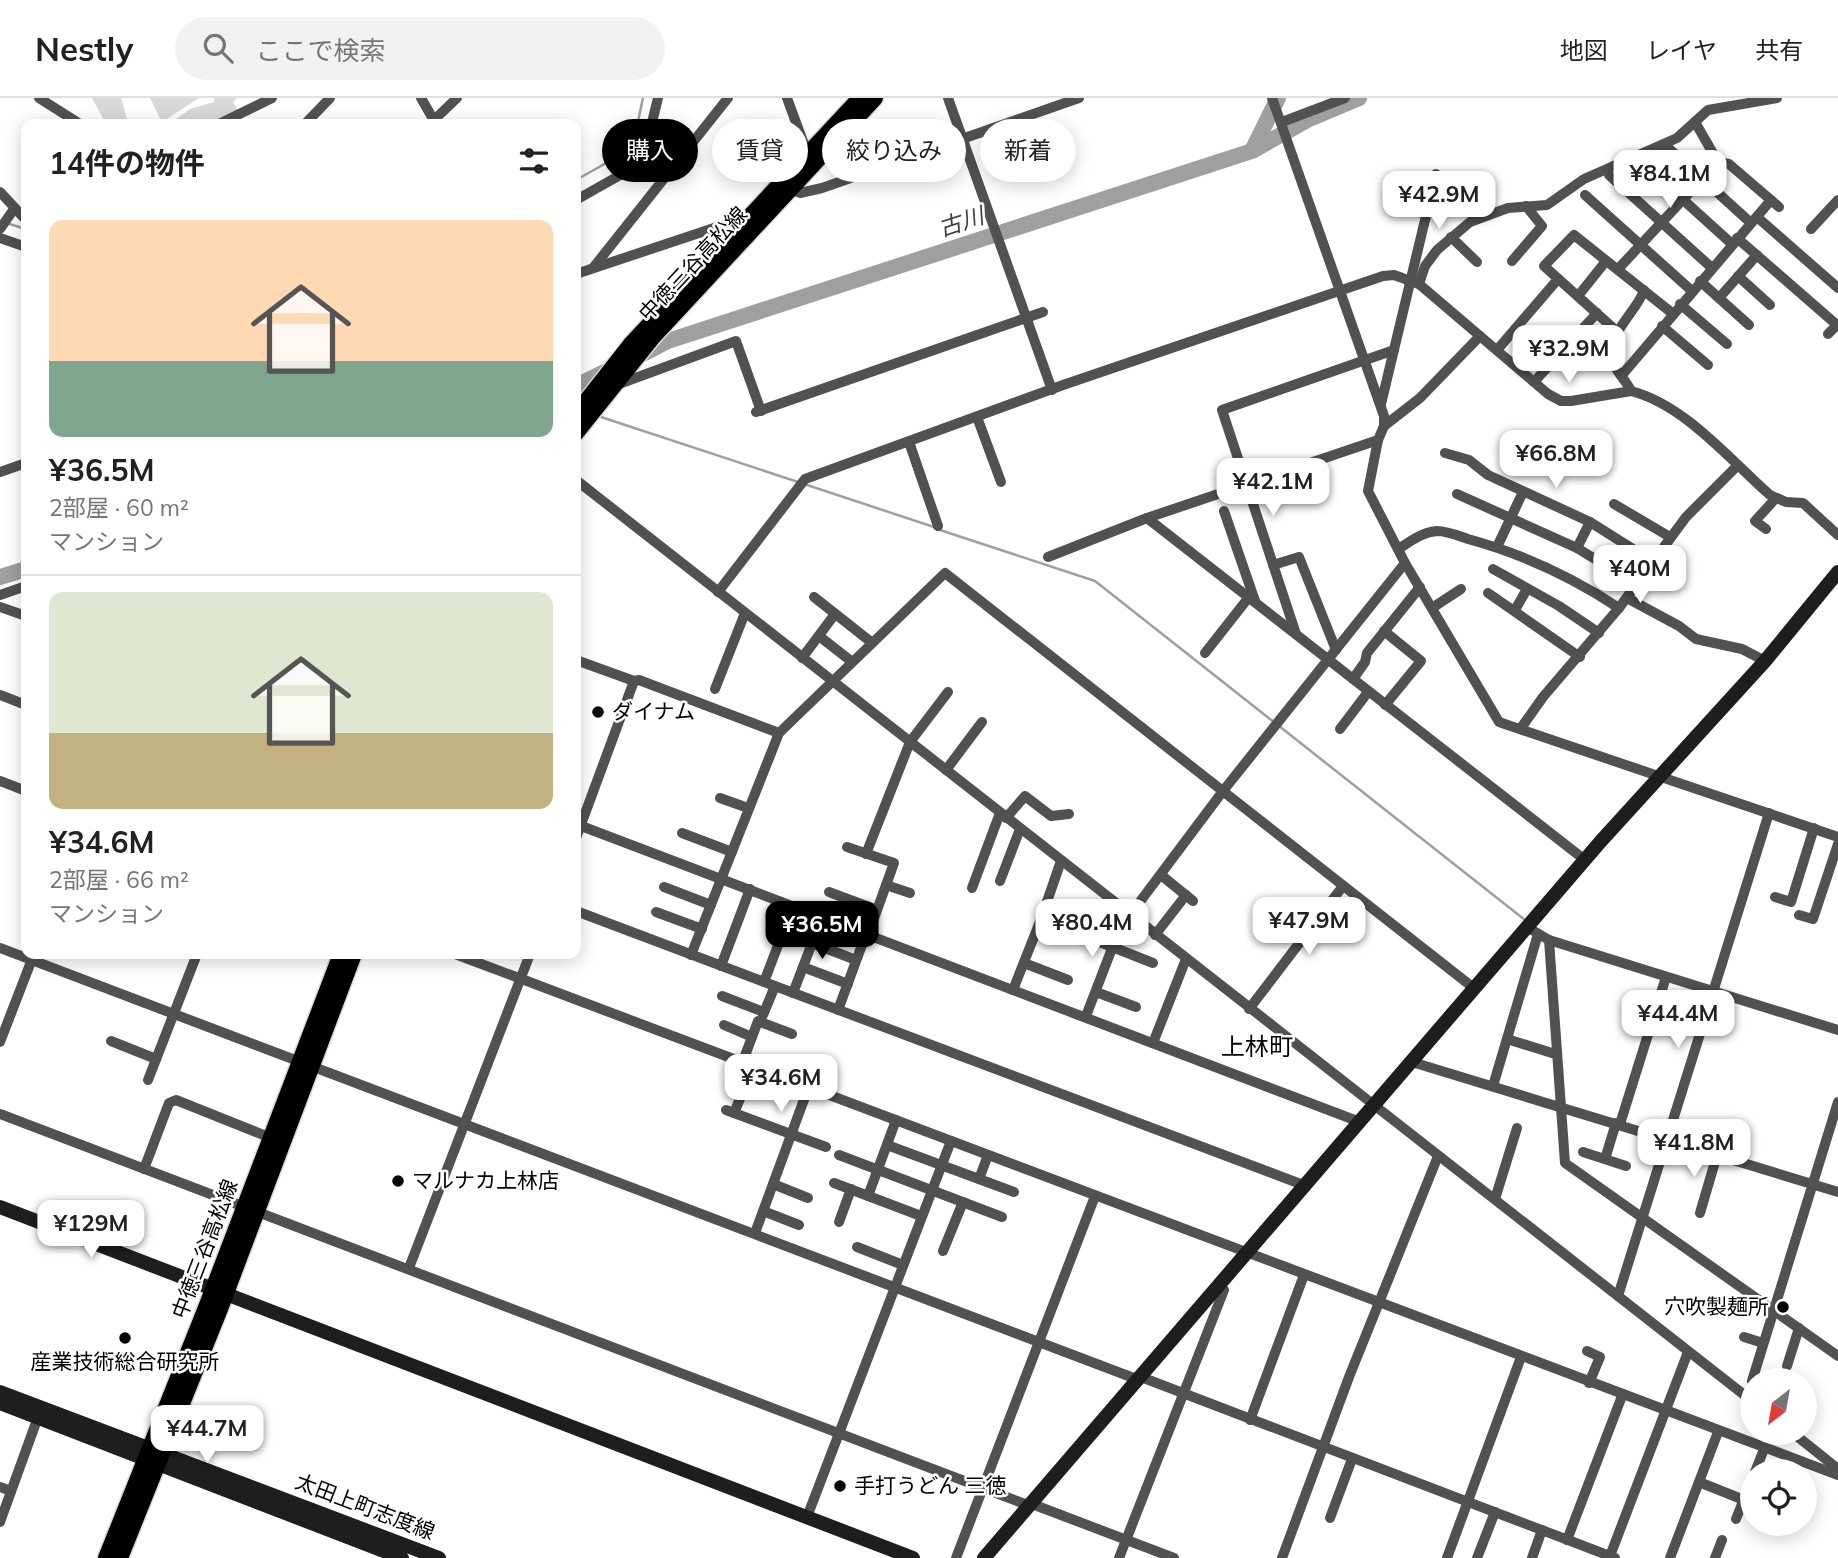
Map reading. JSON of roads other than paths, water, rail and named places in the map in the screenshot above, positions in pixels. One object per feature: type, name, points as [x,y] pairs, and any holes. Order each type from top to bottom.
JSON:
[{"type":"main road","name":"中徳三谷高松線","points":[[786,186],[810,152],[860,98]]},
{"type":"main road","name":"中徳三谷高松線","points":[[581,407],[631,344],[875,98]]},
{"type":"main road","name":"中徳三谷高松線","points":[[581,426],[611,387],[741,234]]},
{"type":"main road","name":"中徳三谷高松線","points":[[106,1558],[153,1456],[220,1289],[305,1065],[339,959]]},
{"type":"main road","name":"中徳三谷高松線","points":[[250,1210],[271,1138],[352,959]]},
{"type":"main road","name":"中徳三谷高松線","points":[[120,1558],[153,1456]]},
{"type":"street","points":[[39,98],[72,119]]},
{"type":"street","points":[[229,119],[272,98]]},
{"type":"street","points":[[310,119],[330,98]]},
{"type":"street","points":[[421,98],[433,119]]},
{"type":"street","points":[[438,119],[457,98]]},
{"type":"street","points":[[581,197],[643,159],[658,98]]},
{"type":"street","points":[[593,268],[728,98]]},
{"type":"street","points":[[787,98],[805,147],[810,152]]},
{"type":"street","points":[[948,98],[955,119]]},
{"type":"street","points":[[966,138],[1079,98]]},
{"type":"street","points":[[1283,98],[1274,104],[1289,139],[1365,359],[1384,426]]},
{"type":"street","points":[[1283,123],[1345,98]]},
{"type":"street","points":[[1415,283],[1425,266],[1451,237],[1469,222],[1491,213],[1547,205],[1584,180],[1676,138],[1709,110],[1777,98]]},
{"type":"street","points":[[1622,375],[1735,241],[1754,220],[1775,204],[1729,164],[1718,162],[1695,122]]},
{"type":"street","points":[[1666,146],[1838,288]]},
{"type":"street","points":[[966,150],[1027,317],[1057,388]]},
{"type":"street","points":[[1638,159],[1682,199],[1757,255],[1838,324],[1828,334]]},
{"type":"street","points":[[1619,268],[1718,162]]},
{"type":"street","points":[[1380,405],[1415,283],[1436,174]]},
{"type":"street","points":[[1609,175],[1712,268]]},
{"type":"street","points":[[786,186],[800,192],[838,182]]},
{"type":"street","points":[[0,192],[21,215]]},
{"type":"street","points":[[1585,195],[1692,291]]},
{"type":"street","points":[[1512,261],[1542,226],[1526,206]]},
{"type":"street","points":[[1811,229],[1836,207]]},
{"type":"street","points":[[0,229],[4,218],[14,209]]},
{"type":"street","points":[[581,272],[729,223],[741,234]]},
{"type":"street","points":[[1612,327],[1544,266],[1574,235],[1619,268],[1672,313]]},
{"type":"street","points":[[1451,237],[1478,262]]},
{"type":"street","points":[[0,238],[21,245]]},
{"type":"street","points":[[1719,298],[1757,255]]},
{"type":"street","points":[[1578,296],[1606,261]]},
{"type":"street","points":[[718,592],[802,485],[909,442],[1057,388],[1341,290],[1394,275],[1415,283],[1534,382],[1561,401],[1631,391],[1680,415],[1776,498],[1802,503],[1838,536]]},
{"type":"street","points":[[1738,276],[1770,304]]},
{"type":"street","points":[[1497,350],[1558,279]]},
{"type":"street","points":[[1700,281],[1749,325]]},
{"type":"street","points":[[1631,391],[1613,364],[1612,344],[1640,303],[1644,290]]},
{"type":"street","points":[[1681,304],[1727,344]]},
{"type":"street","points":[[611,387],[736,341],[759,412],[1043,312]]},
{"type":"street","points":[[1534,382],[1597,313]]},
{"type":"street","points":[[1662,326],[1708,365]]},
{"type":"street","points":[[1480,336],[1420,398],[1384,426],[1378,440],[1368,491],[1405,562],[1499,722],[1838,837]]},
{"type":"street","points":[[1296,634],[1222,410],[1394,350]]},
{"type":"street","points":[[977,417],[1001,482]]},
{"type":"street","points":[[1048,556],[1147,518],[1378,440]]},
{"type":"street","points":[[909,442],[938,526]]},
{"type":"street","points":[[1445,453],[1469,460],[1488,475],[1590,522],[1652,561]]},
{"type":"street","points":[[0,472],[21,465]]},
{"type":"street","points":[[1525,729],[1542,697],[1580,657],[1686,517],[1737,466]]},
{"type":"street","points":[[581,484],[1740,1391]]},
{"type":"street","points":[[1497,547],[1523,492]]},
{"type":"street","points":[[1457,494],[1577,548],[1636,584]]},
{"type":"street","points":[[1766,529],[1755,521],[1776,498]]},
{"type":"street","points":[[1614,504],[1670,537]]},
{"type":"street","points":[[1224,511],[1252,600]]},
{"type":"street","points":[[1147,518],[1585,860]]},
{"type":"street","points":[[1577,548],[1590,522]]},
{"type":"street","points":[[1398,549],[1424,534],[1438,531],[1497,547],[1583,584],[1619,608]]},
{"type":"street","points":[[1273,565],[1299,557],[1336,650]]},
{"type":"street","points":[[1086,1016],[1112,947],[1128,914],[1405,562]]},
{"type":"street","points":[[1493,569],[1559,606],[1599,633]]},
{"type":"street","points":[[984,1558],[1475,989],[1533,930],[1585,860],[1765,662],[1838,572]]},
{"type":"street","points":[[691,955],[779,733],[945,573],[1475,989]]},
{"type":"street","points":[[1353,679],[1365,662],[1367,653],[1420,587]]},
{"type":"street","points":[[0,595],[21,588]]},
{"type":"street","points":[[1432,608],[1461,589]]},
{"type":"street","points":[[1515,610],[1527,589]]},
{"type":"street","points":[[1488,593],[1580,657]]},
{"type":"street","points":[[814,597],[871,642]]},
{"type":"street","points":[[1626,598],[1679,626],[1696,639],[1742,649],[1765,662]]},
{"type":"street","points":[[1205,653],[1252,600]]},
{"type":"street","points":[[0,607],[21,615]]},
{"type":"street","points":[[715,690],[745,613]]},
{"type":"street","points":[[802,658],[835,614]]},
{"type":"street","points":[[1384,631],[1421,662],[1385,705]]},
{"type":"street","points":[[819,636],[851,661]]},
{"type":"street","points":[[581,662],[634,681],[639,680],[779,733]]},
{"type":"street","points":[[581,817],[634,681]]},
{"type":"street","points":[[866,854],[909,742],[948,692]]},
{"type":"street","points":[[1340,729],[1368,692]]},
{"type":"street","points":[[0,695],[21,703]]},
{"type":"street","points":[[946,770],[968,732],[982,722]]},
{"type":"street","points":[[0,781],[21,789]]},
{"type":"street","points":[[972,888],[1003,816],[1025,796],[1051,816],[1069,814]]},
{"type":"street","points":[[720,798],[748,808]]},
{"type":"street","points":[[1618,1296],[1769,813]]},
{"type":"street","points":[[581,826],[1360,1122]]},
{"type":"street","points":[[1775,897],[1791,902],[1814,828]]},
{"type":"street","points":[[1000,881],[1020,829]]},
{"type":"street","points":[[682,833],[732,852]]},
{"type":"street","points":[[1799,915],[1814,919],[1838,844]]},
{"type":"street","points":[[838,1010],[894,863],[847,847]]},
{"type":"street","points":[[1013,990],[1060,861]]},
{"type":"street","points":[[1155,935],[1189,898],[1161,875]]},
{"type":"street","points":[[886,885],[910,893]]},
{"type":"street","points":[[1249,1009],[1343,886]]},
{"type":"street","points":[[664,887],[711,905]]},
{"type":"street","points":[[721,966],[750,890]]},
{"type":"street","points":[[829,892],[877,910]]},
{"type":"street","points":[[764,982],[793,906]]},
{"type":"street","points":[[656,912],[702,929]]},
{"type":"street","points":[[581,913],[1306,1186]]},
{"type":"street","points":[[793,993],[822,917]]},
{"type":"street","points":[[1041,919],[1153,963]]},
{"type":"street","points":[[1533,930],[1549,940],[1838,1030]]},
{"type":"street","points":[[1493,1086],[1533,930]]},
{"type":"street","points":[[1549,940],[1565,1163],[1838,1356]]},
{"type":"street","points":[[812,943],[856,960]]},
{"type":"street","points":[[0,948],[21,954]]},
{"type":"street","points":[[0,1042],[32,959]]},
{"type":"street","points":[[38,959],[305,1065],[1612,1557],[1688,1352]]},
{"type":"street","points":[[148,1080],[195,959]]},
{"type":"street","points":[[469,959],[1380,1302],[1622,1396],[1838,1475]]},
{"type":"street","points":[[409,1268],[528,959]]},
{"type":"street","points":[[1153,1043],[1186,959]]},
{"type":"street","points":[[1024,963],[1068,980]]},
{"type":"street","points":[[803,967],[848,984]]},
{"type":"street","points":[[1605,1159],[1666,976]]},
{"type":"street","points":[[743,1061],[775,986]]},
{"type":"street","points":[[1096,992],[1136,1007]]},
{"type":"street","points":[[722,996],[792,1034]]},
{"type":"street","points":[[724,1026],[752,1037]]},
{"type":"street","points":[[1507,1039],[1552,1054]]},
{"type":"street","points":[[111,1041],[156,1059]]},
{"type":"street","points":[[1412,1062],[1838,1192]]},
{"type":"street","points":[[754,1065],[730,1111],[826,1147]]},
{"type":"street","points":[[755,1233],[809,1086]]},
{"type":"street","points":[[144,1169],[169,1103],[176,1100],[271,1138]]},
{"type":"street","points":[[1756,1368],[1838,1102]]},
{"type":"street","points":[[0,1114],[1174,1558]]},
{"type":"street","points":[[868,1196],[896,1120]]},
{"type":"street","points":[[1495,1199],[1517,1128]]},
{"type":"street","points":[[807,1517],[951,1141]]},
{"type":"street","points":[[887,1145],[1014,1192]]},
{"type":"street","points":[[1583,1152],[1626,1166]]},
{"type":"street","points":[[1700,1213],[1717,1154]]},
{"type":"street","points":[[839,1155],[1002,1217]]},
{"type":"street","points":[[979,1179],[988,1155]]},
{"type":"street","points":[[1282,1558],[1322,1448],[1438,1156]]},
{"type":"street","points":[[834,1183],[922,1216]]},
{"type":"street","points":[[773,1184],[808,1198]]},
{"type":"street","points":[[839,1222],[851,1189]]},
{"type":"street","points":[[956,1558],[1095,1196]]},
{"type":"street","points":[[943,1251],[963,1202]]},
{"type":"street","points":[[0,1207],[220,1289],[913,1558]]},
{"type":"street","points":[[763,1211],[799,1225]]},
{"type":"street","points":[[857,1247],[903,1265]]},
{"type":"street","points":[[1250,1419],[1304,1275]]},
{"type":"street","points":[[1119,1558],[1224,1290],[1220,1286]]},
{"type":"street","points":[[1787,1366],[1799,1328]]},
{"type":"street","points":[[1745,1337],[1763,1343]]},
{"type":"street","points":[[1587,1351],[1600,1357],[1589,1383]]},
{"type":"street","points":[[1447,1558],[1521,1357]]},
{"type":"street","name":"太田上町志度線","points":[[0,1392],[402,1558]]},
{"type":"street","points":[[1567,1540],[1622,1396]]},
{"type":"street","name":"太田上町志度線","points":[[0,1403],[439,1558]]},
{"type":"street","points":[[0,1522],[38,1417]]},
{"type":"street","points":[[1670,1558],[1718,1432]]},
{"type":"street","points":[[1810,1446],[1838,1468]]},
{"type":"street","points":[[1760,1459],[1764,1449]]},
{"type":"street","points":[[1331,1518],[1352,1459]]},
{"type":"street","points":[[1699,1482],[1740,1498]]},
{"type":"street","points":[[0,1487],[11,1491]]},
{"type":"street","points":[[1736,1519],[1740,1510]]},
{"type":"street","points":[[1477,1558],[1495,1512]]},
{"type":"street","points":[[1532,1558],[1542,1530]]},
{"type":"street","points":[[1715,1558],[1722,1540]]},
{"type":"waterway","points":[[639,119],[643,98]]},
{"type":"waterway","points":[[1252,151],[1278,98]]},
{"type":"waterway","name":"古川","points":[[635,358],[668,341],[1252,151],[1309,119],[1359,98]]},
{"type":"waterway","points":[[581,177],[602,165]]},
{"type":"waterway","points":[[6,223],[21,228]]},
{"type":"waterway","name":"古川","points":[[581,384],[615,367]]},
{"type":"waterway","points":[[601,417],[798,482]]},
{"type":"waterway","points":[[804,484],[934,527]]},
{"type":"waterway","points":[[940,530],[1095,581],[1525,920]]},
{"type":"waterway","name":"古川","points":[[0,577],[21,571]]},
{"type":"place","name":"ダイナム","points":[[598,712]]},
{"type":"place","name":"マルナカ上林店","points":[[398,1181]]},
{"type":"place","name":"穴吹製麺所","points":[[1783,1307]]},
{"type":"place","name":"産業技術総合研究所","points":[[125,1338]]},
{"type":"place","name":"手打うどん 三徳","points":[[840,1486]]},
{"type":"district","name":"上林町","points":[[1257,1047]]}]
